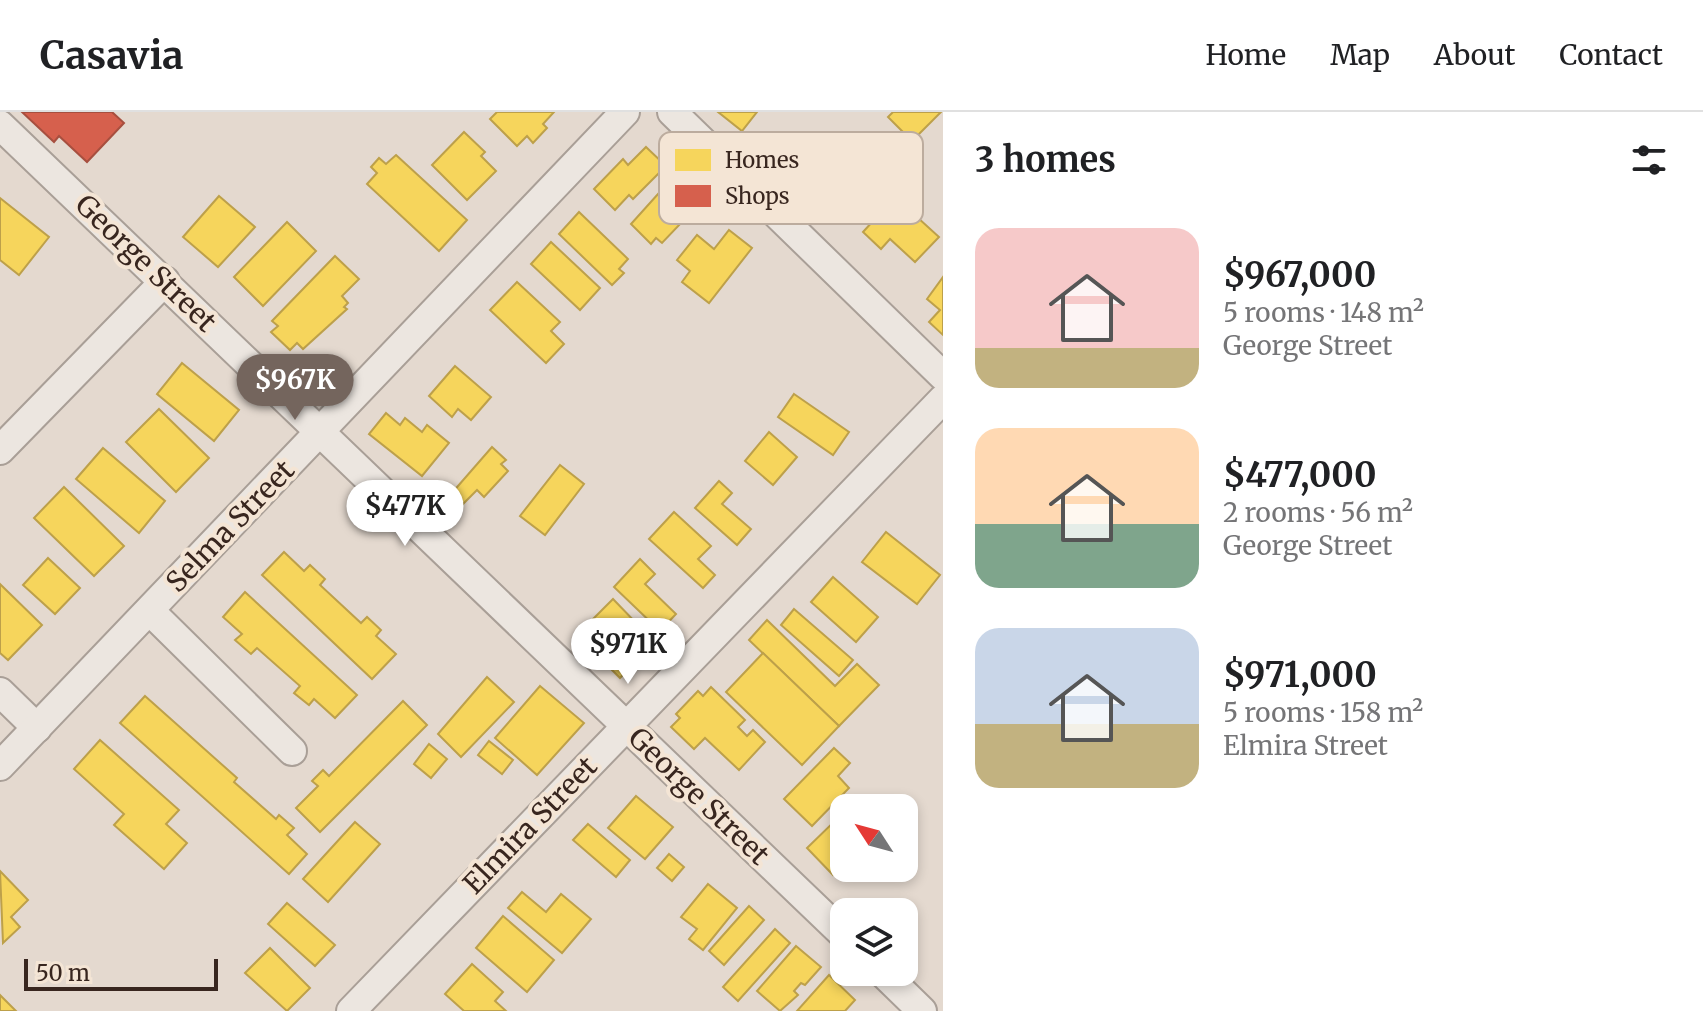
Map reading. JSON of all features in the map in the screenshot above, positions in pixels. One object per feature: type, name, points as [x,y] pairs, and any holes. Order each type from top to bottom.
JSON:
[{"type":"street","name":"Selma Street","points":[[0,766],[625,112]]},
{"type":"street","points":[[672,112],[693,132]]},
{"type":"street","name":"George Street","points":[[0,125],[830,922]]},
{"type":"street","points":[[787,224],[943,376]]},
{"type":"street","points":[[0,450],[165,281]]},
{"type":"street","name":"Elmira Street","points":[[351,1011],[943,399]]},
{"type":"street","points":[[150,611],[292,751]]},
{"type":"street","points":[[0,692],[37,728]]},
{"type":"street","points":[[896,986],[922,1011]]},
{"type":"building: Homes","points":[[497,112],[554,112],[543,124],[547,128],[533,143],[527,136],[517,146],[490,119]]},
{"type":"building: Homes","points":[[718,112],[757,112],[742,131]]},
{"type":"building: Homes","points":[[893,112],[941,112],[921,132],[903,132],[888,117]]},
{"type":"building: Homes","points":[[464,132],[485,152],[481,156],[496,171],[467,200],[432,165]]},
{"type":"building: Homes","points":[[646,147],[659,159],[659,173],[633,199],[629,195],[615,210],[594,189],[623,159],[628,165]]},
{"type":"building: Homes","points":[[396,155],[467,220],[439,251],[367,184],[377,173],[371,167],[379,158],[386,164]]},
{"type":"building: Homes","points":[[659,193],[659,224],[680,224],[662,243],[656,238],[651,244],[631,224]]},
{"type":"building: Homes","points":[[219,196],[255,227],[218,267],[183,237]]},
{"type":"building: Homes","points":[[0,198],[49,237],[19,275],[0,260]]},
{"type":"building: Homes","points":[[579,212],[628,259],[619,269],[624,273],[612,285],[559,234]]},
{"type":"building: Homes","points":[[287,222],[316,251],[263,306],[234,277]]},
{"type":"building: Homes","points":[[923,222],[939,237],[915,262],[890,239],[881,249],[863,232],[870,224]]},
{"type":"building: Homes","points":[[729,230],[752,248],[709,303],[682,282],[690,271],[677,260],[697,235],[714,249]]},
{"type":"building: Homes","points":[[551,242],[600,288],[580,310],[531,264]]},
{"type":"building: Homes","points":[[335,256],[359,279],[342,296],[348,303],[344,307],[347,309],[303,349],[297,343],[290,350],[271,332],[278,326],[272,321]]},
{"type":"building: Homes","points":[[943,277],[943,335],[929,322],[940,310],[927,299]]},
{"type":"building: Homes","points":[[517,282],[560,322],[551,331],[564,344],[546,363],[490,310]]},
{"type":"building: Homes","points":[[182,363],[239,410],[214,441],[157,394]]},
{"type":"building: Homes","points":[[455,366],[491,397],[471,420],[458,409],[452,417],[429,396]]},
{"type":"building: Homes","points":[[794,394],[849,432],[833,455],[778,417]]},
{"type":"building: Homes","points":[[159,409],[209,458],[176,492],[126,442]]},
{"type":"building: Homes","points":[[386,413],[400,425],[405,418],[422,432],[427,425],[449,443],[422,476],[369,434]]},
{"type":"building: Homes","points":[[769,432],[797,457],[773,485],[745,461]]},
{"type":"building: Homes","points":[[492,447],[506,460],[501,464],[508,471],[484,497],[477,490],[462,505],[451,494]]},
{"type":"building: Homes","points":[[103,448],[165,501],[139,533],[76,479]]},
{"type":"building: Homes","points":[[560,465],[584,484],[545,535],[520,516]]},
{"type":"building: Homes","points":[[719,481],[732,493],[722,504],[751,529],[737,545],[695,508]]},
{"type":"building: Homes","points":[[64,487],[124,546],[94,576],[34,518]]},
{"type":"building: Homes","points":[[674,512],[711,546],[698,559],[715,575],[703,588],[649,539]]},
{"type":"building: Homes","points":[[886,532],[940,575],[917,604],[862,562]]},
{"type":"building: Homes","points":[[284,552],[304,571],[310,565],[325,579],[320,585],[361,623],[367,617],[381,630],[376,636],[396,654],[372,679],[262,575]]},
{"type":"building: Homes","points":[[48,558],[80,588],[55,614],[23,585]]},
{"type":"building: Homes","points":[[640,559],[655,574],[645,584],[676,614],[660,631],[614,587]]},
{"type":"building: Homes","points":[[833,577],[878,617],[856,642],[811,602]]},
{"type":"building: Homes","points":[[0,584],[42,625],[8,660],[0,653]]},
{"type":"building: Homes","points":[[245,592],[357,695],[335,718],[314,699],[309,705],[294,693],[300,686],[257,648],[251,654],[235,640],[242,634],[223,617]]},
{"type":"building: Homes","points":[[613,599],[641,628],[633,637],[647,651],[620,678],[577,635]]},
{"type":"building: Homes","points":[[794,609],[853,660],[839,676],[781,625]]},
{"type":"building: Homes","points":[[767,620],[835,686],[857,664],[879,685],[839,726],[749,640]]},
{"type":"building: Homes","points":[[763,653],[839,726],[802,765],[726,692]]},
{"type":"building: Homes","points":[[487,677],[514,702],[461,757],[438,734]]},
{"type":"building: Homes","points":[[540,686],[584,723],[537,775],[495,738]]},
{"type":"building: Homes","points":[[711,687],[745,720],[738,727],[747,736],[753,730],[765,742],[739,770],[705,738],[694,749],[671,727],[680,718],[676,714],[698,691],[703,696]]},
{"type":"building: Homes","points":[[145,696],[237,778],[234,782],[276,819],[279,815],[294,828],[287,835],[307,854],[289,874],[120,723]]},
{"type":"building: Homes","points":[[403,701],[427,725],[320,832],[296,808],[318,786],[312,781],[323,770],[329,776]]},
{"type":"building: Homes","points":[[100,740],[179,810],[166,824],[187,843],[164,869],[114,825],[124,814],[74,769]]},
{"type":"building: Homes","points":[[489,741],[513,760],[502,774],[478,755]]},
{"type":"building: Homes","points":[[429,744],[447,759],[431,778],[414,764]]},
{"type":"building: Homes","points":[[834,748],[850,763],[838,776],[849,788],[843,794],[830,794],[830,808],[812,826],[784,799]]},
{"type":"building: Homes","points":[[636,796],[673,827],[645,859],[608,828]]},
{"type":"building: Homes","points":[[355,822],[380,844],[328,902],[303,879]]},
{"type":"building: Homes","points":[[588,824],[630,860],[616,877],[573,840]]},
{"type":"building: Homes","points":[[830,826],[830,872],[807,848]]},
{"type":"building: Homes","points":[[669,854],[684,867],[672,881],[657,868]]},
{"type":"building: Homes","points":[[0,871],[28,900],[11,917],[20,927],[3,943]]},
{"type":"building: Homes","points":[[708,884],[737,908],[703,950],[689,939],[697,929],[681,917]]},
{"type":"building: Homes","points":[[522,892],[546,912],[561,894],[591,919],[562,953],[508,908]]},
{"type":"building: Homes","points":[[287,903],[335,945],[315,966],[268,924]]},
{"type":"building: Homes","points":[[749,906],[764,920],[724,965],[709,951]]},
{"type":"building: Homes","points":[[503,916],[554,960],[527,992],[476,948]]},
{"type":"building: Homes","points":[[775,929],[790,943],[738,1001],[723,987]]},
{"type":"building: Homes","points":[[796,946],[821,967],[805,985],[801,983],[794,991],[798,995],[780,1011],[757,991]]},
{"type":"building: Homes","points":[[270,948],[310,988],[287,1011],[245,973]]},
{"type":"building: Homes","points":[[472,964],[503,992],[495,1001],[506,1011],[464,1011],[445,994]]},
{"type":"building: Homes","points":[[829,975],[830,986],[840,986],[855,1000],[845,1011],[797,1011]]},
{"type":"building: Homes","points":[[0,995],[16,1011],[0,1011]]},
{"type":"building: Shops","points":[[22,112],[112,112],[124,123],[87,162],[59,136],[54,142]]}]
